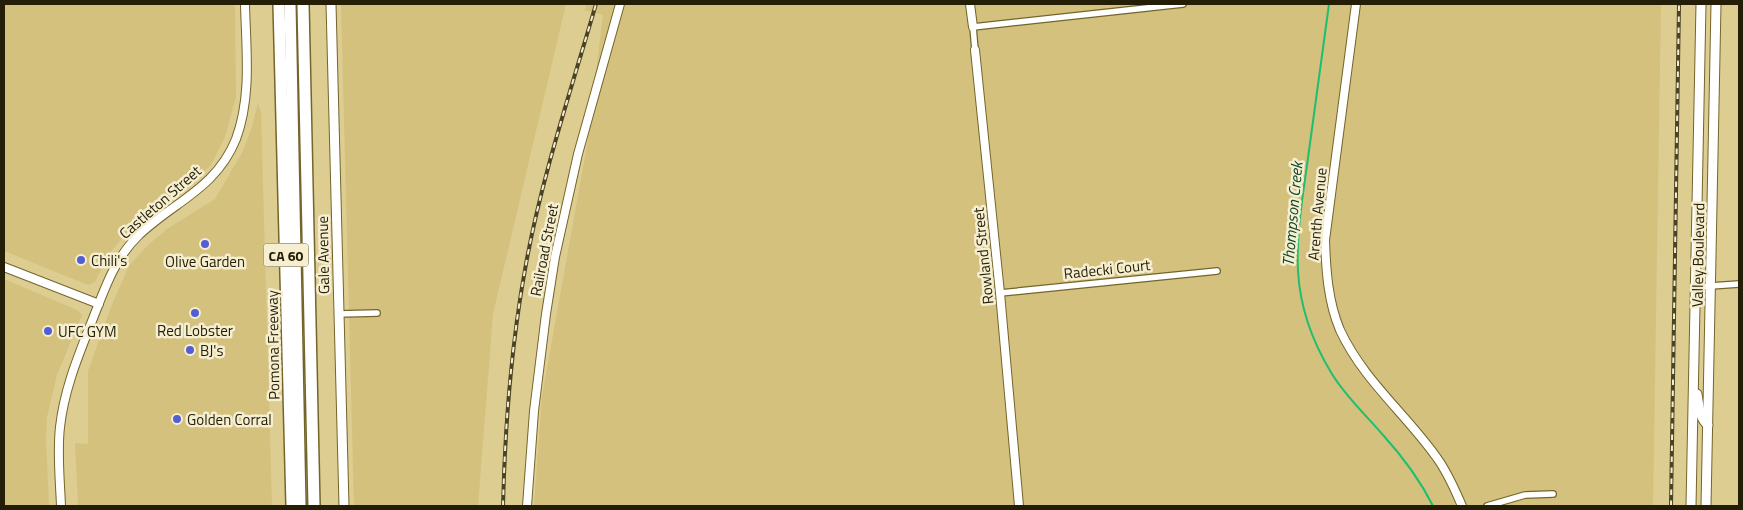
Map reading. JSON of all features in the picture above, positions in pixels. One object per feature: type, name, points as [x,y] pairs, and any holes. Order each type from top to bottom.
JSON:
[{"type":"highway","name":"Pomona Freeway","points":[[279,4],[292,506]]},
{"type":"highway","points":[[290,4],[300,506]]},
{"type":"highway","points":[[294,4],[305,506]]},
{"type":"highway","name":"CA 60","points":[[303,4],[314,506]]},
{"type":"main road","name":"Gale Avenue","points":[[331,4],[344,506]]},
{"type":"main road","name":"Valley Boulevard","points":[[1691,506],[1701,4]]},
{"type":"main road","name":"Valley Boulevard","points":[[1706,506],[1716,4]]},
{"type":"main road","points":[[1700,73],[1715,73]]},
{"type":"main road","points":[[1694,374],[1701,415],[1708,425]]},
{"type":"street","name":"Castleton Street","points":[[61,506],[59,438],[65,398],[75,366],[109,278],[125,250],[149,226],[185,201],[210,179],[228,154],[235,140],[240,125],[246,91],[245,4]]},
{"type":"street","name":"Railroad Street","points":[[527,506],[534,411],[545,317],[555,257],[577,156],[620,4]]},
{"type":"street","name":"Rowland Street","points":[[970,4],[1000,293],[1019,506]]},
{"type":"street","points":[[973,27],[1183,4]]},
{"type":"street","name":"Arenth Avenue","points":[[1356,4],[1325,240],[1326,270],[1331,299],[1340,329],[1353,353],[1368,375],[1438,459],[1462,506]]},
{"type":"street","points":[[4,267],[99,304]]},
{"type":"street","name":"Radecki Court","points":[[1000,293],[1217,271]]},
{"type":"street","points":[[1696,287],[1739,284]]},
{"type":"street","points":[[338,314],[377,313]]},
{"type":"street","points":[[1487,506],[1525,495],[1553,494]]},
{"type":"shaded area","points":[[4,4],[235,4],[236,97],[225,137],[211,165],[131,227],[109,254],[95,282],[88,285],[4,251]]},
{"type":"shaded area","points":[[341,4],[566,4],[493,314],[478,506],[354,506]]},
{"type":"shaded area","points":[[586,4],[1661,4],[1653,506],[534,506],[542,396],[588,140],[603,15],[585,10]]},
{"type":"shaded area","points":[[258,103],[261,112],[272,506],[78,506],[75,443],[88,444],[88,371],[112,304],[129,266],[148,245],[167,229],[215,199],[243,151]]},
{"type":"shaded area","points":[[4,279],[77,310],[82,315],[57,375],[47,417],[46,440],[49,506],[4,506]]},
{"type":"waterway","name":"Thompson Creek","points":[[1329,4],[1299,228],[1298,271],[1301,298],[1313,338],[1332,374],[1350,398],[1404,460],[1423,487],[1433,506]]},
{"type":"railway","points":[[503,506],[505,445],[510,385],[516,325],[526,264],[540,198],[596,4]]},
{"type":"railway","points":[[1671,506],[1679,4]]},
{"type":"place","name":"Olive Garden","points":[[205,244]]},
{"type":"place","name":"Chili's","points":[[81,260]]},
{"type":"place","name":"Red Lobster","points":[[195,313]]},
{"type":"place","name":"UFC GYM","points":[[48,331]]},
{"type":"place","name":"BJ's","points":[[190,350]]},
{"type":"place","name":"Golden Corral","points":[[177,419]]}]
